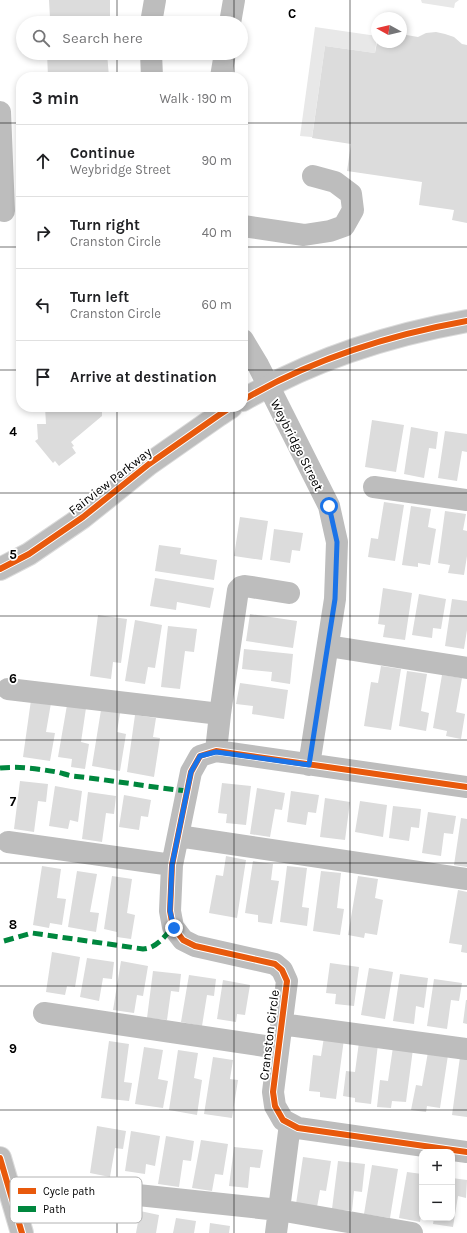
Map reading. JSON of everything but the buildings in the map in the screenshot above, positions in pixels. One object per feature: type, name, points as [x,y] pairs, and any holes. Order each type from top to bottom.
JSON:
[{"type":"street","points":[[152,16],[154,0]]},
{"type":"street","points":[[231,16],[234,0]]},
{"type":"street","points":[[151,60],[152,72]]},
{"type":"street","points":[[222,72],[224,60]]},
{"type":"street","points":[[0,112],[8,212]]},
{"type":"street","points":[[248,227],[304,235],[330,231],[344,226],[353,210],[351,194],[335,182],[313,176]]},
{"type":"street","points":[[248,397],[267,386],[310,366],[378,342],[435,327],[467,321]]},
{"type":"street","name":"Weybridge Street","points":[[248,348],[258,365],[267,386],[329,506],[337,542],[335,599],[309,765]]},
{"type":"street","name":"Fairview Parkway","points":[[0,569],[29,554],[83,517],[149,464],[222,412]]},
{"type":"street","points":[[374,487],[467,500]]},
{"type":"street","points":[[216,752],[238,590],[245,586],[289,593]]},
{"type":"street","points":[[328,646],[467,668]]},
{"type":"street","points":[[8,689],[220,714]]},
{"type":"street","name":"Cranston Circle","points":[[290,1124],[283,1120],[275,1106],[273,1092],[287,981],[282,970],[275,964],[195,946],[183,940],[174,928],[170,911],[172,865],[191,772],[200,756],[216,752],[467,787]]},
{"type":"street","points":[[178,836],[467,879]]},
{"type":"street","points":[[8,842],[172,865]]},
{"type":"street","points":[[44,1013],[278,1048]]},
{"type":"street","points":[[282,1024],[467,1049]]},
{"type":"street","points":[[276,1233],[290,1124],[298,1128],[467,1152]]},
{"type":"street","points":[[0,1158],[10,1192]]},
{"type":"street","points":[[142,1195],[279,1210],[412,1233]]},
{"type":"street","points":[[19,1223],[22,1233]]},
{"type":"shaded area","points":[[421,0],[459,0],[455,3],[454,8],[422,3]]},
{"type":"shaded area","points":[[315,27],[371,35],[371,48],[376,48],[375,53],[325,46],[312,137],[300,136]]},
{"type":"marked path","points":[[0,768],[14,767],[36,769],[72,776],[187,791]]},
{"type":"marked path","points":[[4,941],[32,933],[143,949],[152,947],[173,927]]},
{"type":"cycle path","points":[[248,397],[296,373],[351,351],[409,334],[467,321]]},
{"type":"cycle path","points":[[0,569],[29,554],[83,517],[149,464],[224,412]]},
{"type":"cycle path","points":[[467,787],[216,751],[200,756],[191,772],[172,865],[170,911],[173,927],[183,940],[195,946],[275,964],[282,970],[287,981],[273,1092],[275,1106],[283,1120],[298,1128],[467,1152]]},
{"type":"cycle path","points":[[0,1158],[10,1192]]},
{"type":"cycle path","points":[[19,1223],[22,1233]]},
{"type":"route","points":[[174,928],[170,911],[172,865],[191,772],[200,756],[216,752],[309,765],[335,599],[337,542],[329,506]]}]
